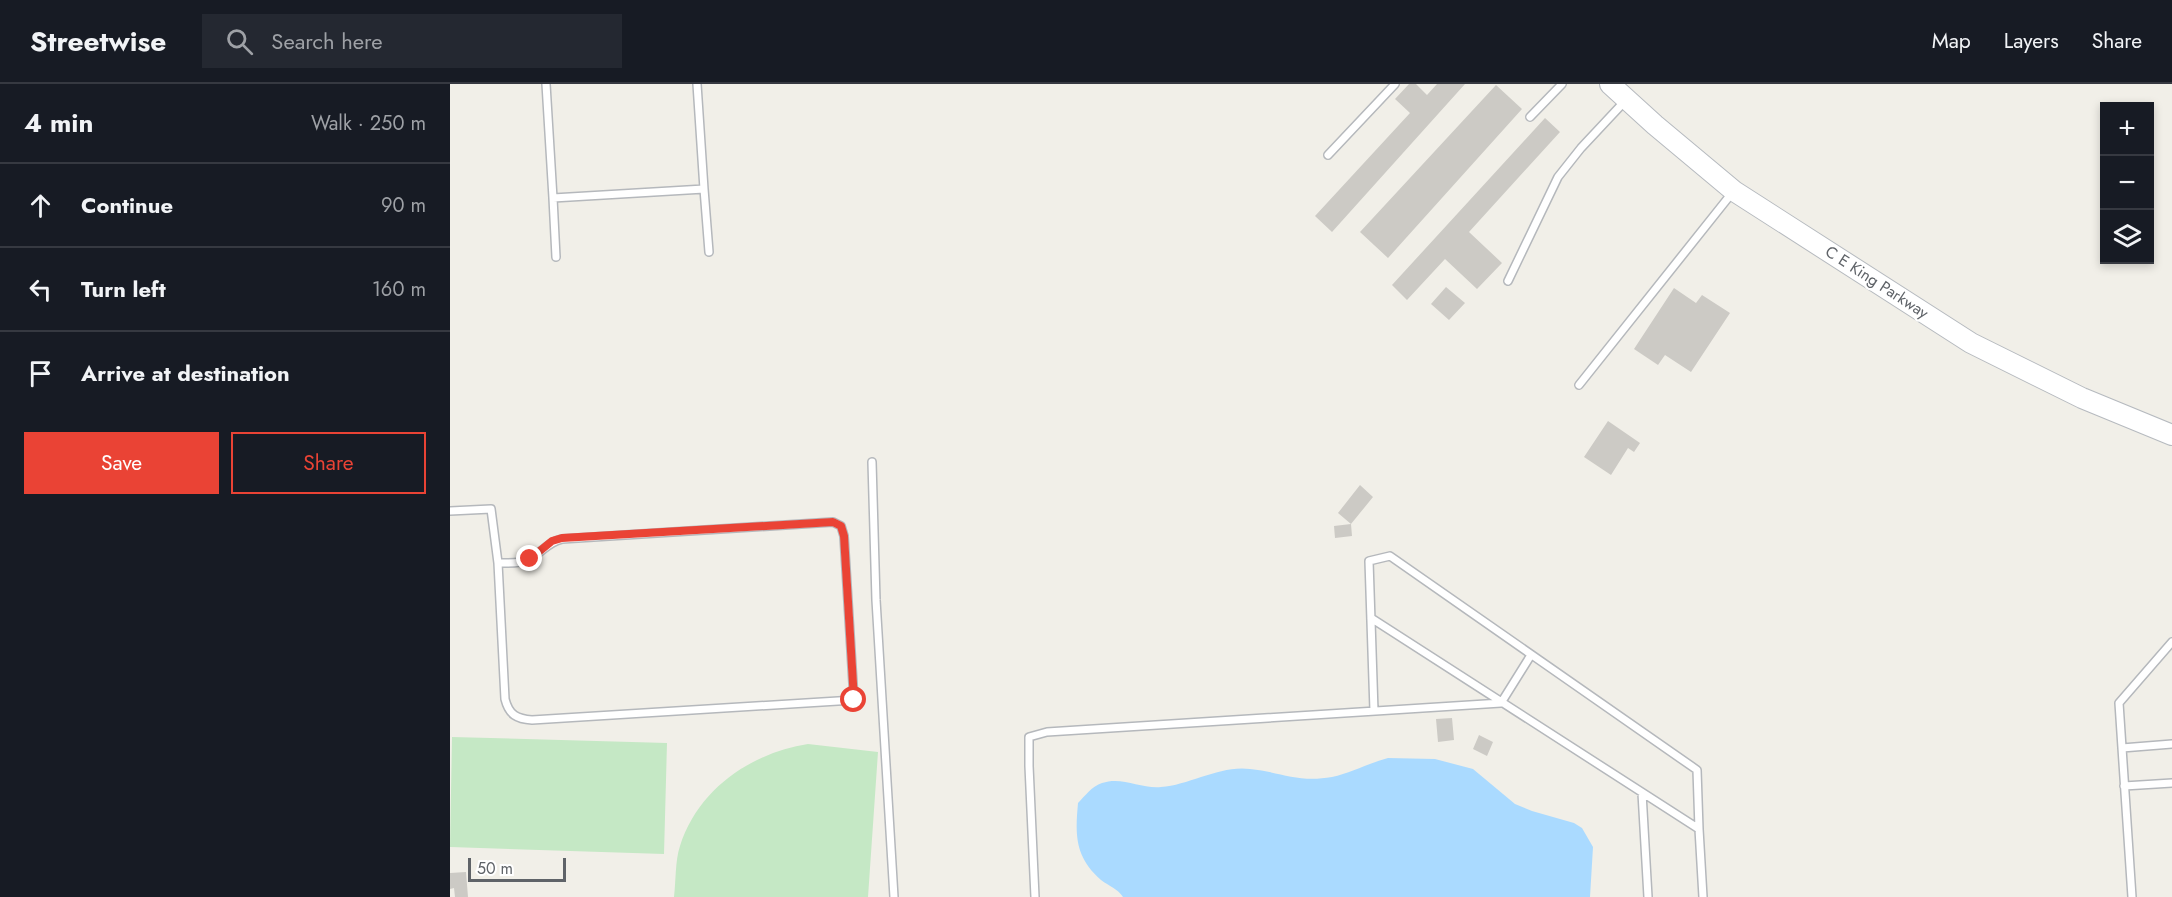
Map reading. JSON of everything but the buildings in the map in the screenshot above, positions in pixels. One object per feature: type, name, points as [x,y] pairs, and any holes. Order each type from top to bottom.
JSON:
[{"type":"main road","name":"C E King Parkway","points":[[1610,84],[1734,191],[1971,343],[2082,398],[2172,435]]},
{"type":"lane","points":[[546,84],[556,258]]},
{"type":"lane","points":[[697,84],[709,252]]},
{"type":"lane","points":[[1328,155],[1395,84]]},
{"type":"lane","points":[[1530,117],[1562,84]]},
{"type":"lane","points":[[1508,281],[1558,177],[1626,99]]},
{"type":"lane","points":[[553,198],[704,189]]},
{"type":"lane","points":[[1579,385],[1734,191]]},
{"type":"lane","points":[[872,462],[877,612],[894,897]]},
{"type":"lane","points":[[450,512],[491,509],[498,563],[505,699],[508,709],[521,719],[854,700],[844,536],[841,526],[833,522],[562,538],[552,541],[530,559],[498,563]]},
{"type":"lane","points":[[1374,711],[1369,561],[1390,556],[1697,770],[1703,897]]},
{"type":"lane","points":[[1371,618],[1699,829]]},
{"type":"lane","points":[[2132,897],[2119,703],[2172,642]]},
{"type":"lane","points":[[1502,703],[1531,655]]},
{"type":"lane","points":[[1035,897],[1029,736],[1047,732],[1502,703]]},
{"type":"lane","points":[[2122,748],[2172,744]]},
{"type":"lane","points":[[2124,786],[2172,783]]},
{"type":"lane","points":[[1642,793],[1648,897]]},
{"type":"green space","points":[[452,737],[667,743],[664,854],[450,847]]},
{"type":"green space","points":[[808,744],[878,752],[868,897],[674,897],[680,846],[688,826],[713,791],[747,765],[766,756]]},
{"type":"water","points":[[1388,758],[1435,759],[1473,769],[1515,804],[1574,823],[1582,828],[1593,847],[1590,897],[1123,897],[1092,871],[1079,845],[1078,803],[1098,784],[1117,781],[1161,787],[1183,783],[1216,772],[1239,769],[1320,779]]},
{"type":"route","points":[[530,559],[552,541],[562,538],[833,522],[841,526],[844,536],[854,700]]}]
